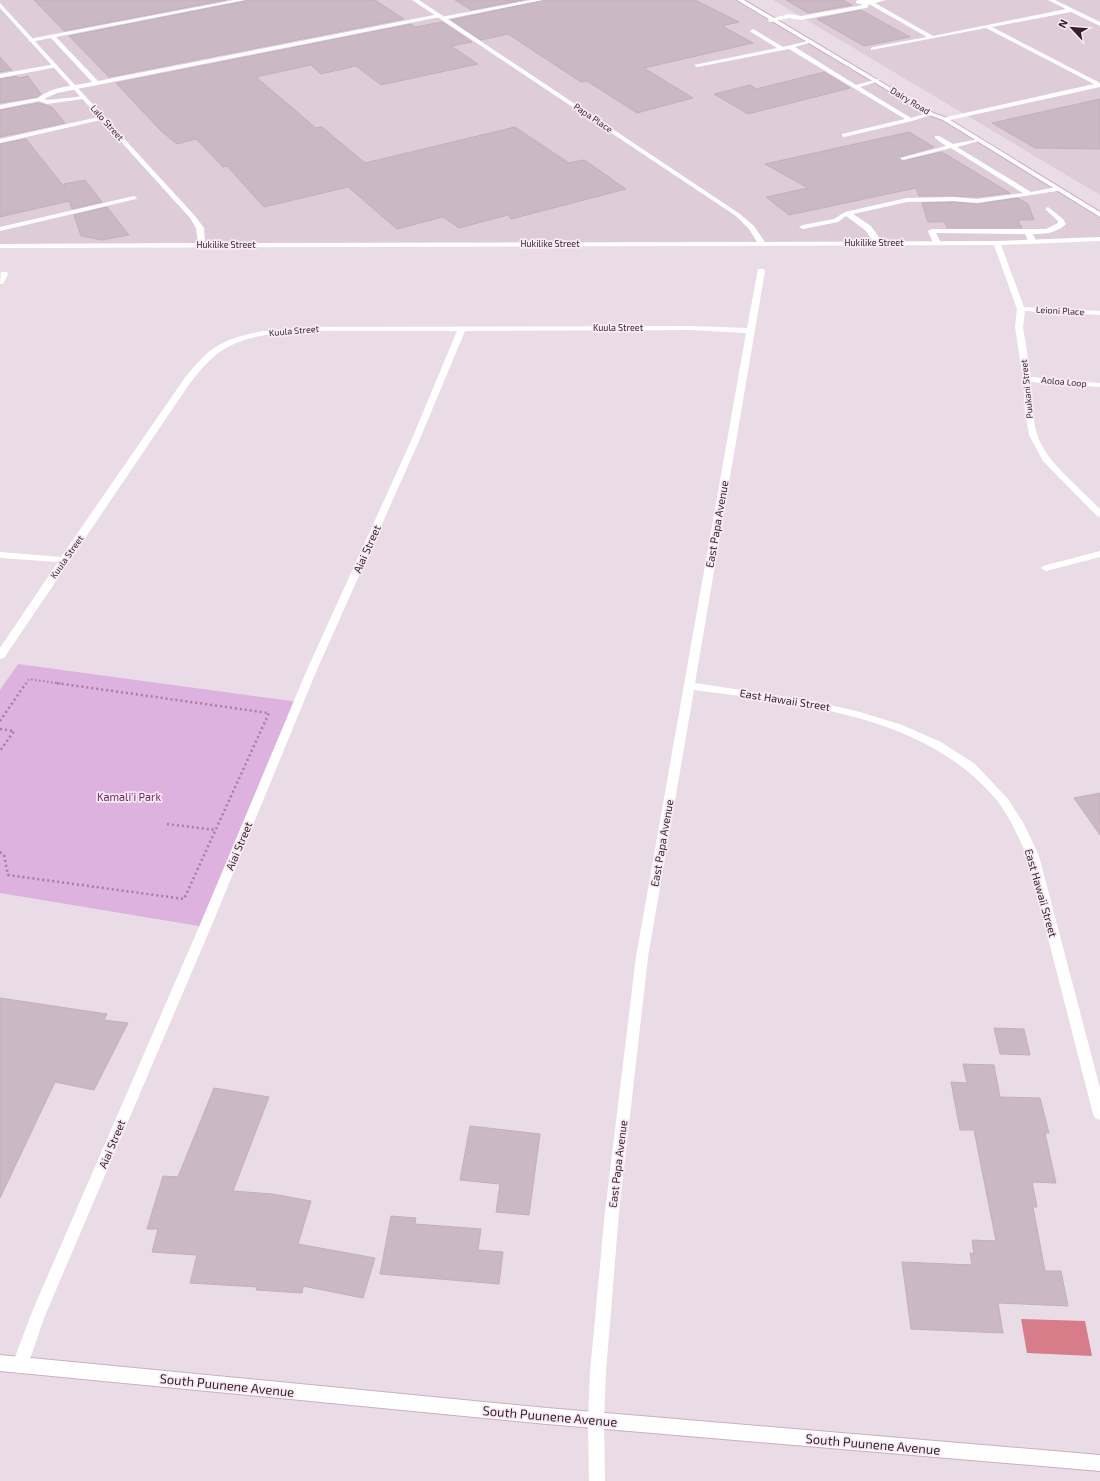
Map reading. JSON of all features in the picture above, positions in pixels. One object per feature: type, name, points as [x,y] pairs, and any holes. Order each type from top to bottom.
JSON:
[{"type":"street","points":[[31,40],[242,0]]},
{"type":"street","name":"Papa Place","points":[[415,0],[738,214],[754,228],[759,235],[762,244]]},
{"type":"street","points":[[40,99],[44,95],[50,93],[75,88],[441,17],[540,0]]},
{"type":"street","name":"Dairy Road","points":[[740,0],[770,20],[810,41],[877,80],[931,114],[945,119],[1100,215]]},
{"type":"street","points":[[815,9],[858,2],[883,0]]},
{"type":"street","points":[[1051,0],[1100,24]]},
{"type":"street","points":[[770,20],[789,16],[801,18],[866,6],[866,2]]},
{"type":"street","points":[[866,2],[930,37]]},
{"type":"street","name":"Lalo Street","points":[[0,5],[193,217],[200,228],[202,246]]},
{"type":"street","points":[[873,49],[1070,10]]},
{"type":"street","points":[[789,16],[793,12],[800,11]]},
{"type":"street","points":[[986,26],[1100,85]]},
{"type":"street","points":[[753,31],[781,48]]},
{"type":"street","points":[[52,36],[97,84]]},
{"type":"street","points":[[697,65],[790,47],[810,41]]},
{"type":"street","points":[[790,47],[910,120]]},
{"type":"street","points":[[0,76],[55,66]]},
{"type":"street","points":[[855,86],[877,80]]},
{"type":"street","points":[[945,119],[1100,85]]},
{"type":"street","points":[[0,107],[40,99],[48,102],[83,97]]},
{"type":"street","points":[[844,135],[931,114]]},
{"type":"street","points":[[0,141],[103,118]]},
{"type":"street","points":[[937,136],[1030,194]]},
{"type":"street","points":[[903,158],[977,140]]},
{"type":"street","points":[[803,227],[836,222],[847,213],[907,200],[953,199],[977,201],[1057,189]]},
{"type":"street","points":[[0,229],[134,198]]},
{"type":"street","points":[[937,243],[932,232],[1046,232],[1058,228],[1062,224],[1061,220],[1048,209]]},
{"type":"street","points":[[847,213],[868,228],[879,243]]},
{"type":"street","points":[[1028,232],[1032,241]]},
{"type":"street","name":"Hukilike Street","points":[[0,246],[998,243],[1100,239]]},
{"type":"street","name":"Puukani Street","points":[[998,243],[1020,309],[1019,327],[1027,379],[1029,412],[1033,435],[1046,458],[1100,514]]},
{"type":"street","name":"East Papa Avenue","points":[[597,1481],[596,1420],[598,1372],[612,1212],[642,957],[761,271]]},
{"type":"street","points":[[0,282],[4,274]]},
{"type":"street","name":"Leioni Place","points":[[1020,309],[1100,313]]},
{"type":"street","name":"Kuula Street","points":[[0,656],[187,381],[202,362],[218,350],[240,340],[261,334],[322,329],[690,328],[750,331]]},
{"type":"street","name":"Aiai Street","points":[[20,1365],[37,1317],[199,941],[311,672],[415,441],[462,329]]},
{"type":"street","name":"Aoloa Loop","points":[[1027,379],[1100,385]]},
{"type":"street","points":[[1046,568],[1100,554]]},
{"type":"street","points":[[0,555],[64,560]]},
{"type":"street","name":"East Hawaii Street","points":[[689,686],[802,702],[853,712],[922,737],[962,760],[999,794],[1017,821],[1033,856],[1100,1114]]},
{"type":"street","name":"South Puunene Avenue","points":[[0,1363],[596,1420],[1100,1463]]},
{"type":"path","points":[[0,721],[29,679],[268,713],[184,899],[8,875],[4,855],[0,852]]},
{"type":"path","points":[[0,729],[14,731],[0,751]]},
{"type":"path","points":[[167,824],[215,830]]},
{"type":"shaded area","points":[[0,0],[737,0],[931,114],[945,119],[1100,214],[1100,239],[997,243],[0,246]]},
{"type":"shaded area","points":[[773,0],[1100,0],[1100,195]]},
{"type":"shaded area","points":[[1021,1319],[1085,1321],[1092,1356],[1027,1353]]},
{"type":"green space","name":"Kamali'i Park","points":[[18,664],[299,702],[205,927],[0,893],[0,690]]},
{"type":"building","points":[[34,0],[226,0],[64,31]]},
{"type":"building","points":[[375,0],[404,19],[109,77],[69,36],[245,1]]},
{"type":"building","points":[[455,0],[523,0],[471,10]]},
{"type":"building","points":[[544,0],[695,0],[739,22],[722,26],[753,43],[644,68],[693,98],[637,113],[587,81],[581,82],[508,34],[481,40],[451,20]]},
{"type":"building","points":[[786,0],[843,0],[852,5],[808,13]]},
{"type":"building","points":[[861,10],[910,37],[864,46],[817,19]]},
{"type":"building","points":[[442,22],[472,42],[451,46],[478,64],[381,85],[356,66],[321,74],[311,65],[256,77],[316,128],[322,127],[365,163],[515,127],[569,163],[582,160],[586,161],[626,189],[511,219],[508,215],[459,228],[443,217],[397,229],[348,187],[264,207],[227,166],[223,167],[196,139],[177,144],[161,131],[116,83],[411,24],[415,27]]},
{"type":"building","points":[[0,57],[12,70],[0,72]]},
{"type":"building","points":[[824,72],[850,88],[748,114],[714,94],[750,85],[756,89]]},
{"type":"building","points":[[17,76],[19,78],[28,76],[41,94],[37,97],[0,103],[0,79]]},
{"type":"building","points":[[1100,99],[1100,149],[1035,148],[992,123]]},
{"type":"building","points":[[39,103],[52,107],[65,123],[0,137],[0,110]]},
{"type":"building","points":[[909,132],[934,147],[900,157],[899,158],[902,161],[942,152],[1010,193],[977,197],[919,196],[916,188],[789,215],[766,197],[808,188],[765,164]]},
{"type":"building","points":[[26,139],[65,188],[64,184],[85,180],[102,202],[72,209],[69,201],[0,217],[0,144]]},
{"type":"building","points":[[1018,198],[1028,204],[1034,220],[1018,220],[1022,228],[947,228],[945,222],[928,222],[922,203],[953,202],[977,204]]},
{"type":"building","points":[[107,207],[129,235],[102,240],[81,236],[74,215]]},
{"type":"building","points":[[1100,793],[1100,835],[1074,798]]},
{"type":"building","points":[[0,998],[107,1014],[104,1020],[128,1023],[94,1090],[55,1082],[0,1198]]},
{"type":"building","points":[[994,1028],[1024,1029],[1030,1055],[1000,1054]]},
{"type":"building","points":[[963,1064],[994,1065],[1000,1097],[1040,1098],[1049,1133],[1045,1133],[1056,1183],[1032,1182],[1037,1207],[1033,1207],[1045,1271],[1061,1271],[1068,1306],[998,1303],[1003,1333],[911,1329],[902,1262],[972,1265],[970,1253],[974,1254],[972,1240],[996,1241],[974,1130],[960,1130],[951,1082],[967,1083]]},
{"type":"building","points":[[214,1088],[269,1097],[233,1191],[272,1194],[311,1201],[298,1244],[375,1258],[363,1298],[303,1286],[302,1293],[256,1290],[257,1287],[190,1283],[197,1255],[152,1252],[158,1229],[147,1229],[163,1176],[178,1177]]},
{"type":"building","points":[[470,1126],[540,1134],[529,1215],[496,1212],[500,1184],[460,1180]]},
{"type":"building","points":[[391,1216],[416,1218],[415,1224],[481,1229],[478,1250],[503,1252],[499,1284],[380,1274]]}]
